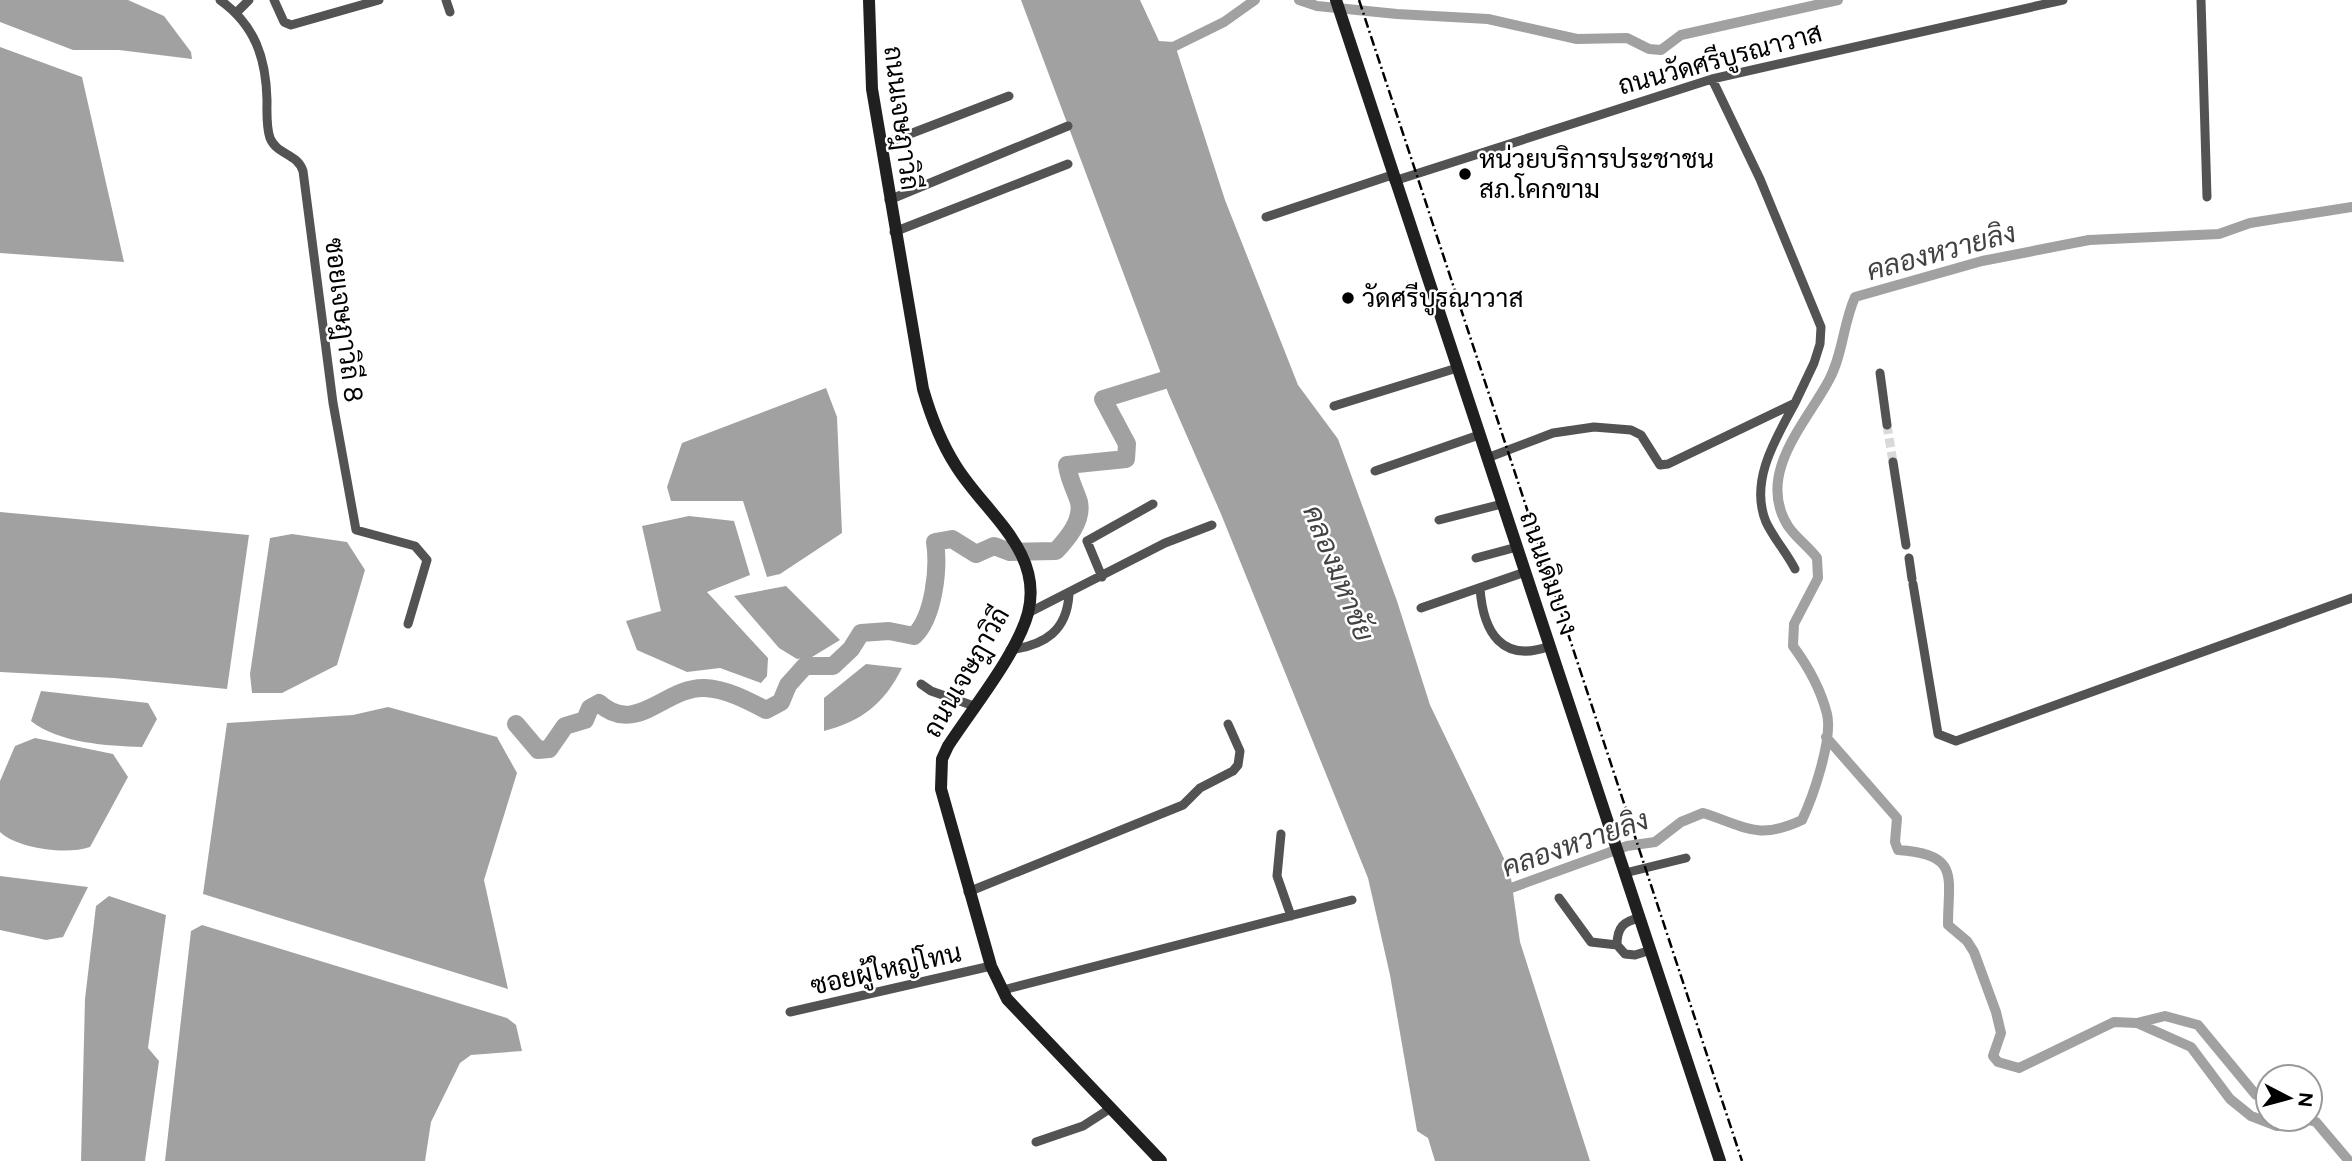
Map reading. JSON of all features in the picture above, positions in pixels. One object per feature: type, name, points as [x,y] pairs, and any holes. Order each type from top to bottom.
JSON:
[{"type":"street","name":"ซอยเจษฎาวิถี 8","points":[[220,0],[237,12],[250,28],[259,47],[266,75],[268,133],[272,144],[300,162],[303,171],[333,403],[356,530],[415,546],[427,560],[408,624]]},
{"type":"street","points":[[237,12],[249,0]]},
{"type":"street","points":[[274,0],[284,22],[291,25],[364,2],[379,0]]},
{"type":"street","points":[[446,0],[450,12]]},
{"type":"street","name":"ถนนเจษฎาวิถี","points":[[869,0],[870,63],[889,200],[923,388],[933,427],[958,469],[1018,546],[1027,566],[1030,590],[1028,613],[1010,650],[948,746],[941,772],[941,789],[968,892],[991,966],[1003,990],[1012,1005],[1161,1161]]},
{"type":"street","name":"ถนนเดิมบาง","points":[[1336,0],[1720,1161]]},
{"type":"street","name":"ถนนวัดศรีบูรณาวาส","points":[[1266,217],[1712,79],[2063,0]]},
{"type":"street","points":[[2201,0],[2207,197]]},
{"type":"street","points":[[1712,79],[1760,178],[1821,327],[1820,344],[1814,363],[1768,457],[1762,479],[1766,521],[1795,569]]},
{"type":"street","points":[[881,145],[1009,96]]},
{"type":"street","points":[[889,200],[1068,126]]},
{"type":"street","points":[[894,232],[1068,164]]},
{"type":"street","points":[[1334,406],[1457,368]]},
{"type":"street","points":[[1880,373],[1887,425]]},
{"type":"street","points":[[1487,458],[1553,433],[1594,427],[1631,430],[1641,435],[1660,465],[1668,464],[1795,403]]},
{"type":"street","points":[[1376,471],[1479,435]]},
{"type":"street","points":[[1893,462],[1906,545]]},
{"type":"street","points":[[1102,577],[1087,541],[1153,504]]},
{"type":"street","points":[[1439,520],[1502,504]]},
{"type":"street","points":[[1028,613],[1165,543],[1212,525]]},
{"type":"street","points":[[1476,558],[1517,547]]},
{"type":"street","points":[[1909,558],[1938,734],[1956,741],[2352,598]]},
{"type":"street","points":[[1421,608],[1525,572]]},
{"type":"street","points":[[1480,588],[1481,603],[1491,632],[1501,642],[1512,651],[1523,653],[1550,646]]},
{"type":"street","points":[[1010,650],[1030,647],[1053,635],[1063,623],[1069,594]]},
{"type":"street","points":[[921,684],[974,706]]},
{"type":"street","points":[[968,892],[1183,805],[1200,788],[1233,771],[1238,765],[1240,751],[1228,724]]},
{"type":"street","points":[[1281,834],[1277,876],[1291,916]]},
{"type":"street","points":[[1625,873],[1686,858]]},
{"type":"street","points":[[1559,898],[1591,942],[1617,945],[1625,954],[1635,955],[1651,950]]},
{"type":"street","points":[[1003,990],[1352,900]]},
{"type":"street","points":[[1617,945],[1620,928],[1627,921],[1640,918]]},
{"type":"street","name":"ซอยผู้ใหญ่โทน","points":[[790,1012],[991,966]]},
{"type":"street","points":[[1036,1142],[1083,1126],[1111,1108]]},
{"type":"water","points":[[0,0],[128,0],[164,16],[191,52],[192,59],[119,50],[73,50],[0,22]]},
{"type":"water","name":"คลองมหาชัย","points":[[1021,0],[1140,0],[1159,41],[1174,42],[1225,200],[1298,385],[1338,439],[1397,601],[1430,705],[1510,871],[1520,942],[1590,1161],[1435,1161],[1428,1138],[1417,1131],[1390,975],[1368,878],[1221,514],[1169,395]]},
{"type":"water","points":[[0,47],[82,77],[124,262],[0,253]]},
{"type":"water","points":[[826,388],[837,417],[842,533],[780,574],[767,577],[743,501],[671,501],[667,487],[682,443]]},
{"type":"water","points":[[0,512],[249,535],[227,689],[114,678],[0,672]]},
{"type":"water","points":[[689,516],[734,521],[750,575],[707,592],[768,658],[767,676],[761,683],[720,668],[687,672],[637,650],[626,621],[661,611],[642,526]]},
{"type":"water","points":[[292,534],[347,542],[365,570],[337,665],[282,693],[252,693],[250,674],[270,538]]},
{"type":"water","points":[[786,586],[840,640],[812,657],[797,659],[779,648],[734,596]]},
{"type":"water","points":[[866,664],[902,668],[888,692],[870,709],[850,722],[824,731],[824,698]]},
{"type":"water","points":[[41,691],[148,703],[157,719],[142,747],[69,739],[31,721]]},
{"type":"water","points":[[388,707],[497,737],[517,773],[484,880],[508,989],[203,894],[227,723],[353,715]]},
{"type":"water","points":[[35,738],[113,754],[128,777],[90,847],[69,850],[43,849],[18,843],[0,832],[0,781],[15,746]]},
{"type":"water","points":[[0,876],[88,887],[63,937],[46,940],[0,930]]},
{"type":"water","points":[[109,896],[166,915],[148,1048],[159,1061],[145,1161],[81,1161],[85,999],[96,906]]},
{"type":"water","points":[[202,925],[507,1018],[516,1025],[522,1051],[471,1055],[460,1063],[431,1122],[425,1161],[165,1161],[191,931]]},
{"type":"waterway","points":[[1163,52],[1224,22],[1255,0]]},
{"type":"waterway","points":[[1299,0],[1317,6],[1488,19],[1577,39],[1627,38],[1649,49],[1661,50],[1681,35],[1838,0]]},
{"type":"waterway","name":"คลองหวายลิง","points":[[1500,892],[1627,846],[1655,842],[1681,822],[1703,813],[1762,830],[1773,830],[1802,820],[1821,768],[1828,725],[1817,687],[1793,646],[1794,624],[1818,578],[1817,558],[1788,526],[1779,507],[1777,487],[1788,449],[1834,370],[1855,297],[1982,261],[2089,240],[2219,234],[2250,223],[2352,207]]},
{"type":"waterway","points":[[516,724],[538,750],[549,749],[565,726],[585,720],[590,708],[599,703],[613,712],[626,715],[639,713],[691,689],[705,688],[729,693],[766,710],[781,702],[788,685],[805,666],[833,666],[851,649],[861,633],[889,631],[914,636],[921,628],[934,592],[935,542],[952,539],[976,554],[994,546],[1010,552],[1056,551],[1073,529],[1080,509],[1067,465],[1126,459],[1127,444],[1103,399],[1184,374]]},
{"type":"waterway","points":[[1826,737],[1897,818],[1895,842],[1898,850],[1932,857],[1942,863],[1947,871],[1948,925],[1967,941],[1974,952],[1996,1012],[2001,1033],[1993,1056],[1998,1062],[2019,1068],[2114,1022],[2137,1023],[2165,1016],[2198,1025],[2254,1093]]},
{"type":"waterway","points":[[2137,1023],[2191,1047],[2230,1099],[2254,1117]]},
{"type":"waterway","points":[[2324,1131],[2349,1161]]},
{"type":"tunnel","points":[[1887,425],[1893,462]]},
{"type":"railway","points":[[1359,0],[1742,1161]]},
{"type":"place","name":"หน่วยบริการประชาชน สภ.โคกขาม","points":[[1465,174]]},
{"type":"place","name":"วัดศรีบูรณาวาส","points":[[1348,298]]}]
